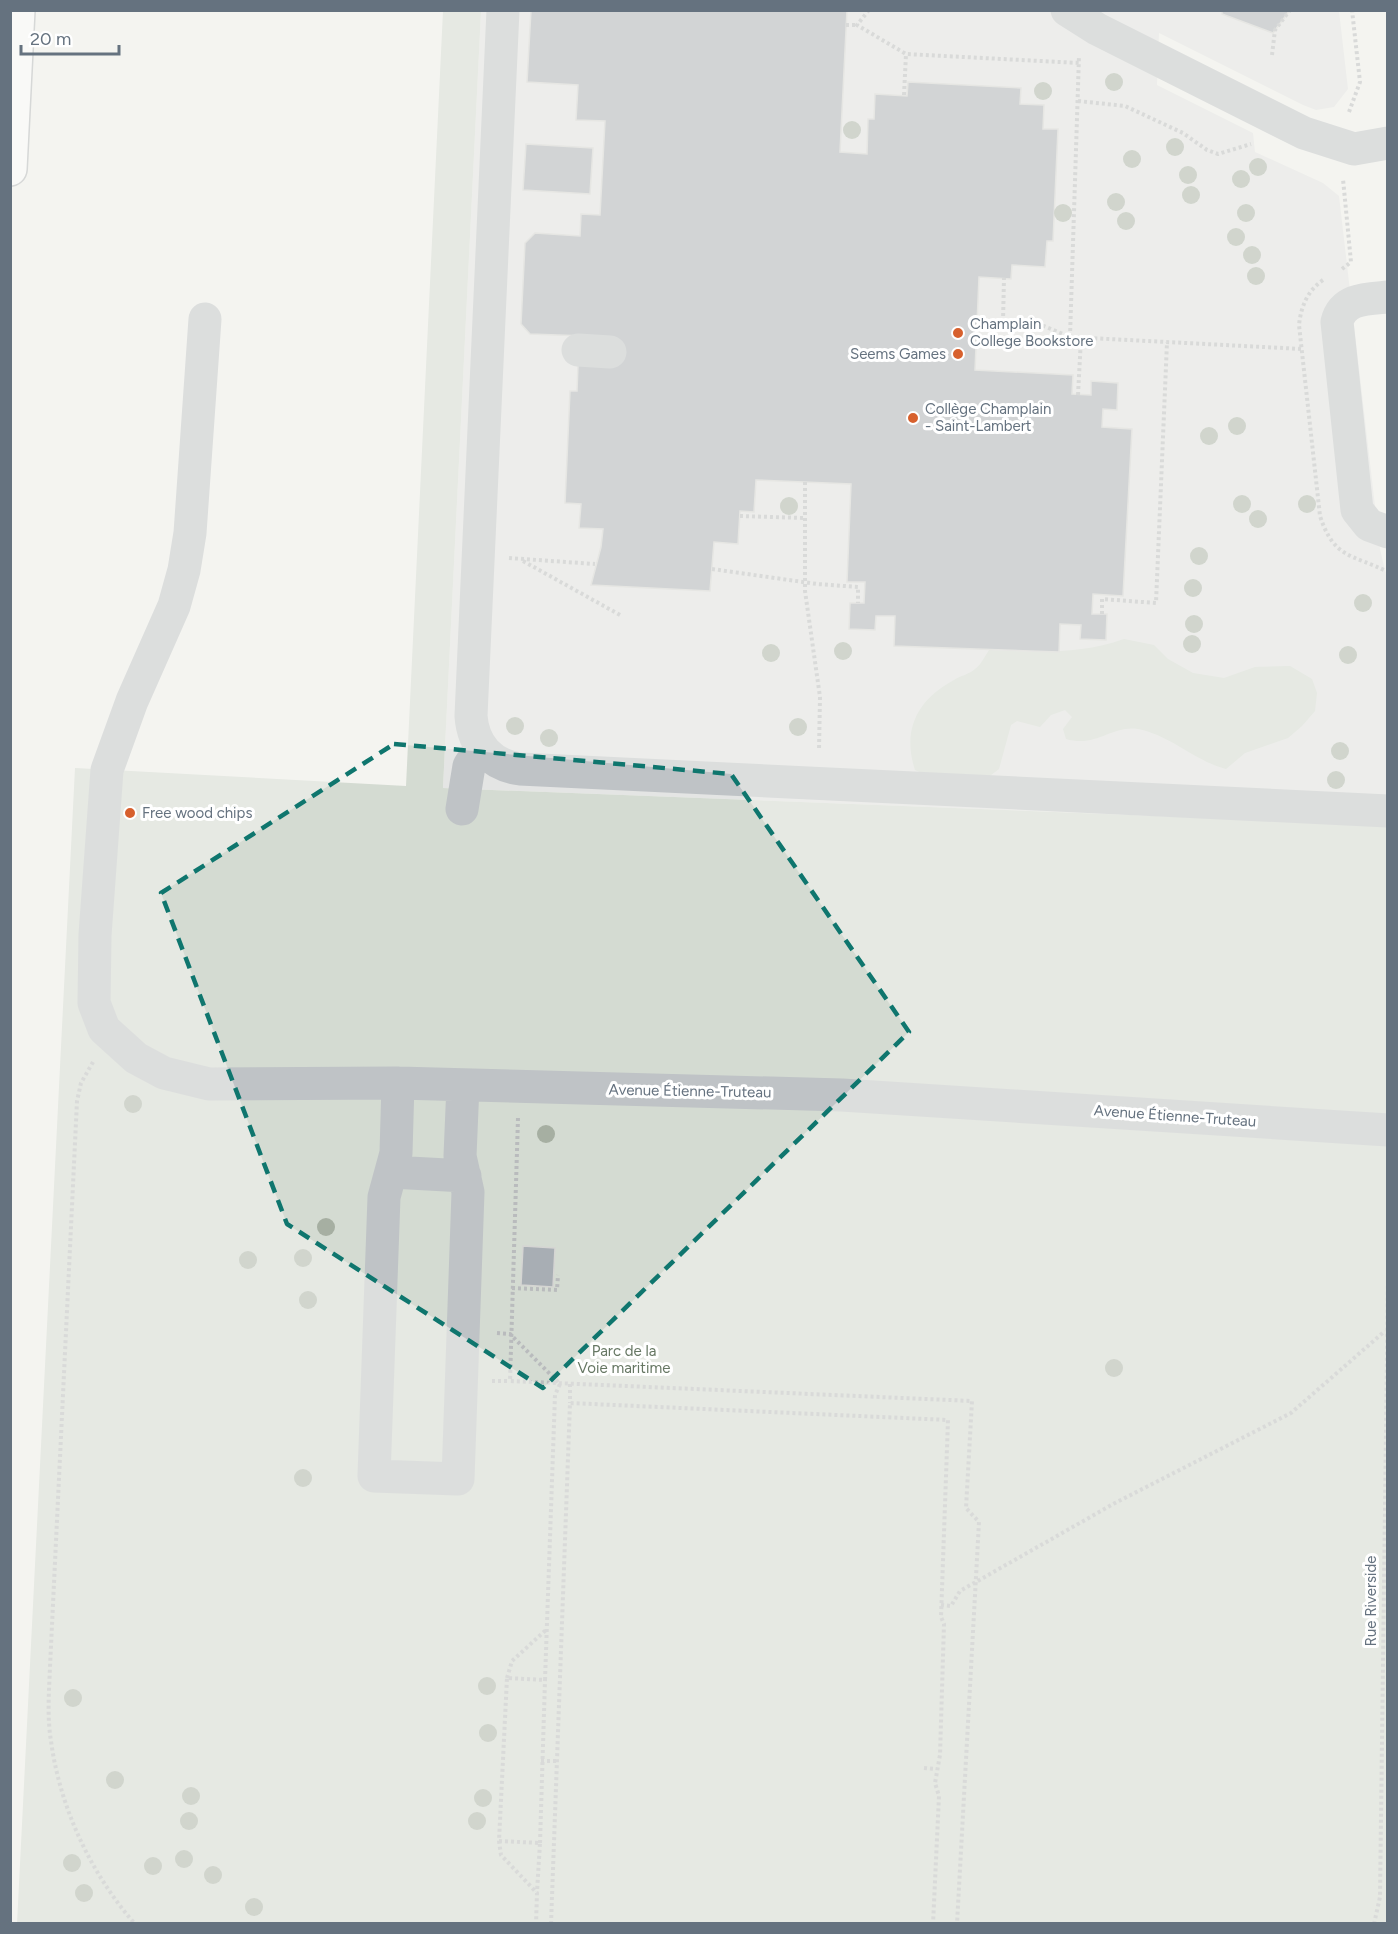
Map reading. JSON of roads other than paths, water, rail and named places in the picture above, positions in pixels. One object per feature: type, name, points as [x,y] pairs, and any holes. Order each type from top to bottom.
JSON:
[{"type":"highway","points":[[10,169],[18,10]]},
{"type":"street","points":[[503,10],[471,716],[474,736],[481,747],[501,764],[520,769],[1388,811]]},
{"type":"street","points":[[1075,14],[1304,133],[1354,149],[1388,143]]},
{"type":"street","points":[[1388,297],[1351,303],[1341,311],[1337,322],[1357,510],[1369,525],[1388,532]]},
{"type":"street","name":"Avenue Étienne-Truteau","points":[[205,319],[190,533],[184,570],[174,606],[132,701],[107,770],[95,935],[94,1003],[99,1021],[124,1049],[150,1067],[178,1078],[209,1084],[398,1083],[843,1095],[1388,1130]]},
{"type":"street","points":[[462,809],[469,766],[481,747]]},
{"type":"street","points":[[398,1083],[396,1153],[384,1197],[374,1476],[458,1479],[468,1192],[460,1156],[463,1085]]},
{"type":"street","points":[[391,1172],[465,1176]]},
{"type":"place","name":"Champlain College Bookstore","points":[[958,333]]},
{"type":"place","name":"Seems Games","points":[[958,354]]},
{"type":"place","name":"Collège Champlain - Saint-Lambert","points":[[913,418]]},
{"type":"place","name":"Free wood chips","points":[[130,813]]},
{"type":"park label","name":"Parc de la Voie maritime","points":[[624,1360]]}]
